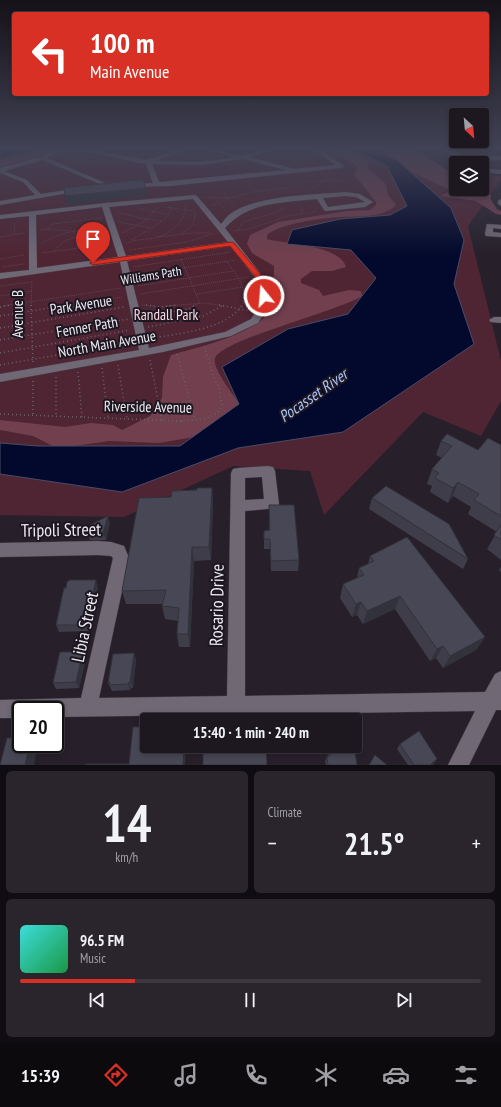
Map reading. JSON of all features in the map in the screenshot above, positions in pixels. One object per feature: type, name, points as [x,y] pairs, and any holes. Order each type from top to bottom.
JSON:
[{"type":"street","points":[[28,184],[39,196]]},
{"type":"street","points":[[104,184],[109,186]]},
{"type":"street","points":[[125,185],[173,184]]},
{"type":"street","points":[[94,188],[117,185]]},
{"type":"street","points":[[0,203],[86,189]]},
{"type":"street","points":[[222,230],[231,216],[260,204],[281,201],[345,194],[358,196],[370,202],[365,205],[326,209],[319,197]]},
{"type":"street","points":[[0,217],[195,197],[257,275],[262,286],[264,306],[260,313]]},
{"type":"street","points":[[106,206],[108,219],[125,268],[146,352]]},
{"type":"street","name":"Avenue B","points":[[32,213],[33,272]]},
{"type":"street","points":[[501,227],[490,226],[490,234],[501,235]]},
{"type":"street","points":[[0,276],[33,272],[125,268],[178,252],[232,244]]},
{"type":"street","name":"North Main Avenue","points":[[0,378],[174,347],[228,334],[255,321],[260,313]]},
{"type":"street","name":"Rosario Drive","points":[[236,705],[239,506]]},
{"type":"street","name":"Tripoli Street","points":[[0,550],[98,548],[119,551],[120,554]]},
{"type":"street","name":"Libia Street","points":[[88,708],[121,558],[120,554]]},
{"type":"street","points":[[458,765],[496,701],[501,680]]},
{"type":"street","points":[[1,711],[236,705],[496,701]]},
{"type":"path","points":[[206,211],[210,207],[228,198],[258,191],[294,187],[299,184]]},
{"type":"path","points":[[352,184],[357,190],[358,196]]},
{"type":"path","points":[[237,231],[242,222],[284,209],[285,206],[270,190]]},
{"type":"path","points":[[224,194],[242,211]]},
{"type":"path","points":[[195,197],[228,198]]},
{"type":"path","points":[[214,197],[231,216]]},
{"type":"path","points":[[130,241],[163,221],[171,210],[171,202],[179,199],[185,201],[186,214],[181,222],[156,238]]},
{"type":"path","points":[[127,203],[142,210],[168,214]]},
{"type":"path","points":[[106,206],[128,216],[163,221]]},
{"type":"path","points":[[117,243],[136,226],[148,219],[157,206]]},
{"type":"path","points":[[171,208],[196,211],[196,222],[190,229],[182,234]]},
{"type":"path","points":[[222,230],[237,231],[261,226],[288,216],[326,209]]},
{"type":"path","points":[[48,229],[52,224],[95,218],[108,219],[136,226],[152,228]]},
{"type":"path","points":[[83,230],[108,219]]},
{"type":"path","points":[[14,234],[15,222]]},
{"type":"path","points":[[0,237],[48,229],[71,231]]},
{"type":"path","points":[[33,254],[36,247],[44,241],[74,230],[96,231],[109,235],[117,243]]},
{"type":"path","points":[[74,230],[77,248]]},
{"type":"path","points":[[0,259],[182,234],[200,232],[210,233]]},
{"type":"path","points":[[55,251],[62,242],[76,238],[93,240],[99,245]]},
{"type":"path","points":[[125,268],[238,251]]},
{"type":"path","points":[[0,340],[137,318],[188,309],[196,306],[200,303],[197,294],[178,252]]},
{"type":"path","points":[[125,268],[185,268],[244,259]]},
{"type":"path","name":"Williams Path","points":[[0,307],[233,271]]},
{"type":"path","name":"Avenue B","points":[[33,272],[31,323],[34,372],[33,416]]},
{"type":"path","points":[[0,286],[32,282]]},
{"type":"path","points":[[197,294],[244,287]]},
{"type":"path","points":[[0,296],[32,291]]},
{"type":"path","name":"Park Avenue","points":[[0,328],[146,305],[159,306],[200,303],[223,305],[260,313]]},
{"type":"path","name":"Fenner Path","points":[[0,353],[203,316],[223,305]]},
{"type":"path","name":"Riverside Avenue","points":[[0,414],[162,420],[208,418],[221,409],[222,406],[219,387],[214,378],[203,340]]},
{"type":"path","points":[[174,347],[195,419]]},
{"type":"path","points":[[146,352],[162,420]]},
{"type":"path","points":[[117,357],[127,419]]},
{"type":"path","points":[[101,360],[108,418]]},
{"type":"path","points":[[77,364],[82,418]]},
{"type":"path","points":[[56,368],[56,417]]},
{"type":"green space","name":"Randall Park","points":[[0,184],[449,184],[449,196],[489,196],[489,184],[498,184],[468,226],[501,361],[501,401],[481,436],[423,412],[324,515],[310,471],[233,466],[124,517],[0,515]]},
{"type":"shaded area","points":[[362,184],[386,184],[388,195],[396,205],[391,209],[378,214],[324,219],[292,224],[282,227],[267,235],[267,239],[311,247],[334,254],[342,260],[346,267],[332,271],[312,271],[301,279],[301,283],[319,290],[323,296],[349,290],[361,291],[362,296],[330,309],[258,334],[222,351],[215,358],[215,362],[220,374],[239,403],[234,416],[194,437],[159,443],[109,441],[67,447],[53,446],[33,436],[0,430],[0,420],[65,427],[91,423],[113,425],[122,430],[150,416],[162,398],[163,377],[171,355],[198,348],[244,331],[258,323],[268,314],[275,303],[267,294],[264,283],[274,276],[274,266],[252,253],[247,244],[250,235],[278,222],[347,211],[370,210],[376,205],[376,202]]},
{"type":"shaded area","points":[[437,184],[449,184],[449,196],[489,196],[489,194],[492,196],[490,198],[497,209],[501,211],[501,215],[496,214],[476,201],[441,196],[448,192],[448,189]]},
{"type":"water","name":"Pocasset River","points":[[396,184],[424,184],[451,208],[464,240],[454,284],[474,344],[343,432],[238,448],[122,492],[0,474],[0,443],[37,446],[180,446],[239,404],[222,367],[288,329],[348,314],[376,278],[351,250],[287,244],[292,230],[340,219],[390,215],[407,206]]},
{"type":"building","points":[[103,184],[144,184],[146,188],[65,196],[64,188]]},
{"type":"building","points":[[447,434],[478,450],[488,438],[501,445],[501,516],[474,500],[479,494],[458,482],[453,488],[435,478],[439,473],[432,469],[452,446],[441,441]]},
{"type":"building","points":[[386,486],[449,524],[468,559],[372,498]]},
{"type":"building","points":[[197,488],[212,488],[209,547],[192,547],[188,634],[177,634],[179,608],[162,606],[166,590],[122,591],[139,498],[171,497],[172,491],[197,490]]},
{"type":"building","points":[[269,505],[294,505],[299,560],[271,561],[270,539],[264,539],[264,531],[270,530]]},
{"type":"building","points":[[108,516],[103,533],[88,533],[90,525]]},
{"type":"building","points":[[501,525],[501,540],[494,535]]},
{"type":"building","points":[[407,537],[485,637],[450,656],[443,646],[437,649],[400,596],[367,611],[361,602],[356,604],[343,584],[364,575],[359,568],[374,561],[370,556]]},
{"type":"building","points":[[70,580],[96,580],[86,625],[56,625],[64,588],[66,588],[67,582]]},
{"type":"building","points":[[60,652],[83,652],[76,682],[53,683]]},
{"type":"building","points":[[134,653],[130,682],[128,684],[109,685],[110,682],[108,683],[113,654]]},
{"type":"building","points":[[133,727],[140,727],[140,753],[184,753],[183,765],[85,765],[129,764]]},
{"type":"building","points":[[419,731],[437,759],[431,764],[432,765],[414,765],[400,744]]},
{"type":"building","points":[[7,738],[12,738],[12,753],[28,753],[25,765],[0,765]]},
{"type":"building","points":[[203,753],[266,753],[267,765],[203,765]]},
{"type":"building","points":[[330,753],[355,753],[357,765],[328,765],[327,756],[330,756]]},
{"type":"building","points":[[375,755],[387,765],[369,765]]},
{"type":"route","points":[[93,263],[232,244],[257,275],[262,286],[264,296]]}]
